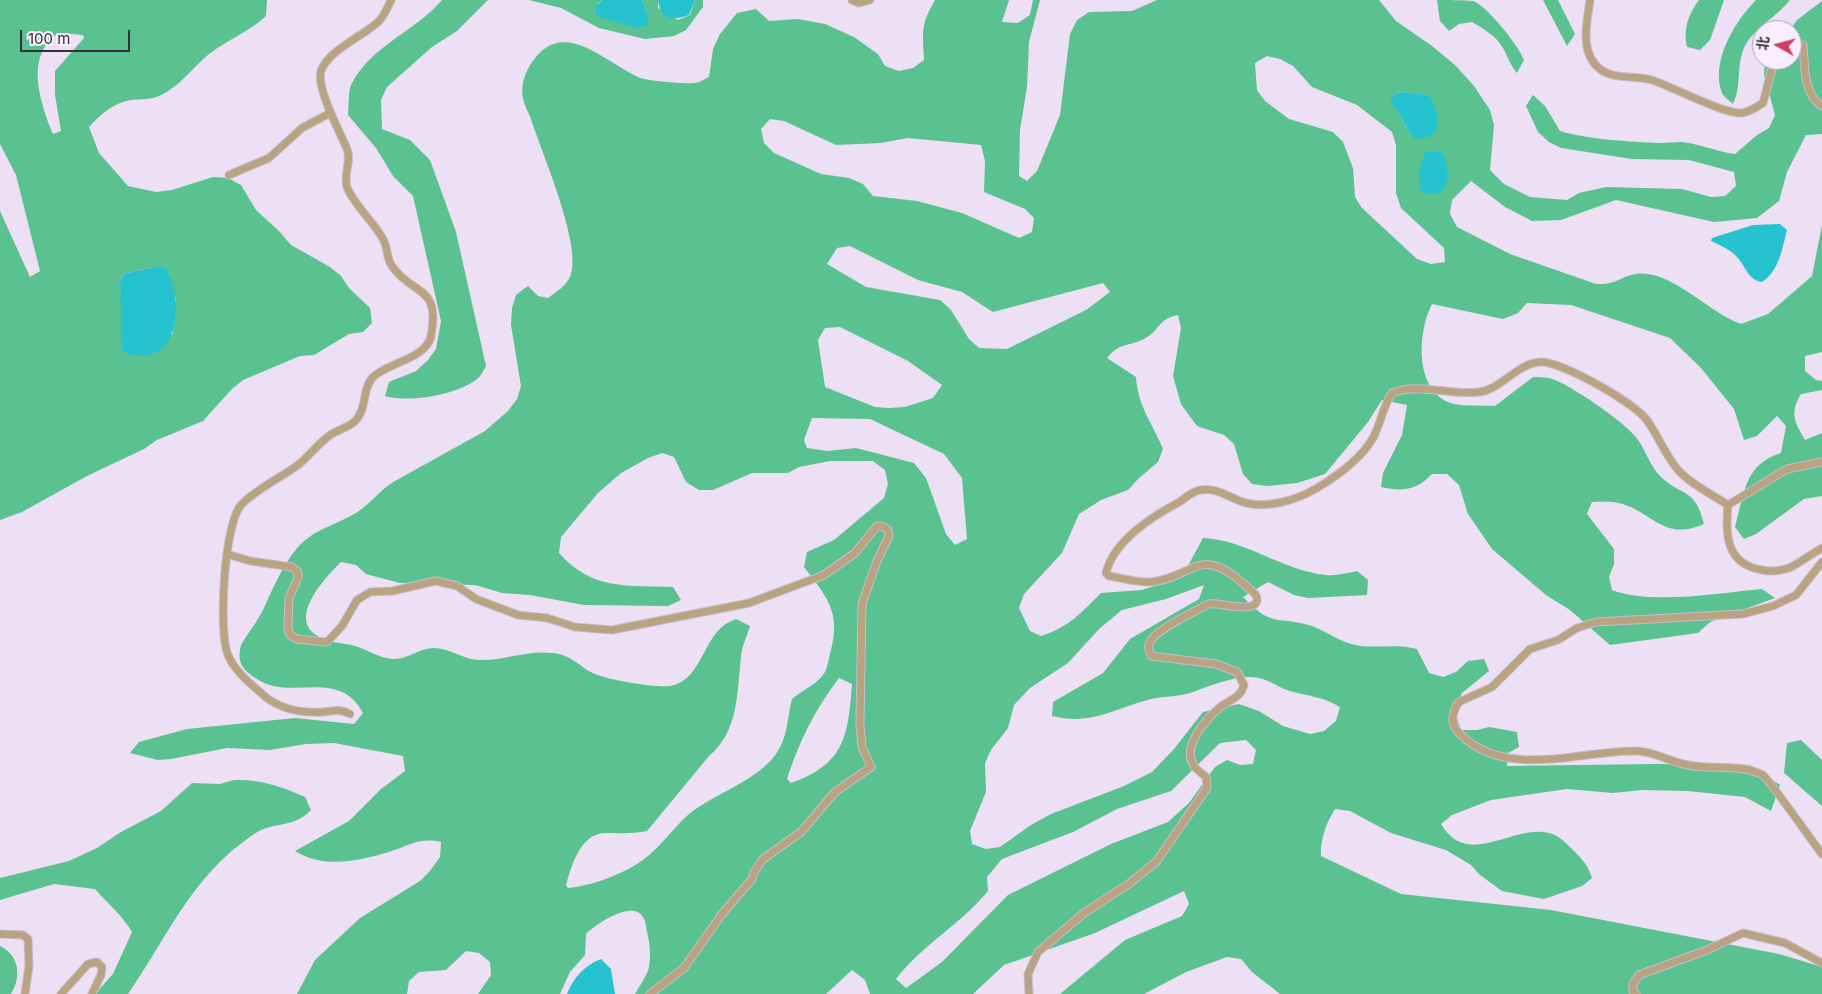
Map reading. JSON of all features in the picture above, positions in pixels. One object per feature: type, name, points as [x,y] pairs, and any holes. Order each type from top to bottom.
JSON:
[{"type":"street","points":[[350,714],[337,710],[301,712],[281,706],[269,699],[231,661],[224,639],[227,554],[228,537],[234,515],[242,504],[297,465],[328,436],[354,422],[359,417],[369,382],[373,377],[384,368],[424,349],[431,338],[432,313],[430,298],[393,268],[385,240],[347,188],[349,152],[330,113],[321,77],[321,70],[329,58],[380,20],[391,0]]},
{"type":"street","points":[[852,0],[859,3],[870,0]]},
{"type":"street","points":[[1590,0],[1585,35],[1589,54],[1599,69],[1613,75],[1649,79],[1725,110],[1742,113],[1762,103],[1771,70]]},
{"type":"street","points":[[1802,45],[1808,87],[1815,102],[1822,106]]},
{"type":"street","points":[[229,175],[269,158],[302,128],[330,113]]},
{"type":"street","points":[[1029,994],[1028,974],[1038,952],[1084,913],[1130,883],[1156,862],[1172,842],[1207,788],[1206,778],[1193,766],[1190,749],[1202,724],[1220,707],[1237,696],[1244,685],[1236,672],[1216,664],[1151,656],[1148,646],[1161,631],[1208,604],[1216,602],[1248,608],[1255,605],[1257,600],[1256,595],[1237,578],[1206,564],[1196,565],[1163,579],[1150,582],[1109,576],[1106,572],[1108,562],[1142,525],[1199,490],[1212,490],[1242,502],[1258,504],[1291,500],[1316,488],[1347,467],[1365,450],[1373,437],[1392,393],[1400,390],[1416,389],[1463,393],[1481,392],[1492,388],[1526,365],[1541,362],[1605,387],[1635,406],[1646,419],[1680,473],[1728,505]]},
{"type":"street","points":[[1728,505],[1787,468],[1822,462]]},
{"type":"street","points":[[1728,505],[1726,528],[1733,555],[1752,569],[1768,571],[1790,568],[1822,548]]},
{"type":"street","points":[[227,554],[250,561],[292,567],[298,572],[298,578],[289,598],[288,628],[290,634],[297,639],[327,642],[334,637],[357,600],[363,595],[370,592],[392,591],[436,581],[457,586],[476,599],[518,615],[547,618],[575,627],[605,630],[749,603],[824,575],[855,553],[877,526],[882,526],[888,530],[889,536],[877,561],[862,604],[860,725],[862,747],[871,767],[835,792],[801,832],[763,859],[754,872],[752,879],[722,914],[684,968],[650,994]]},
{"type":"street","points":[[1822,562],[1796,595],[1773,606],[1743,614],[1596,622],[1577,628],[1558,640],[1525,652],[1492,688],[1459,702],[1452,716],[1454,729],[1466,740],[1506,757],[1538,760],[1637,751],[1656,753],[1688,765],[1748,769],[1766,776],[1822,854]]},
{"type":"street","points":[[1636,994],[1633,984],[1640,975],[1706,950],[1730,937],[1743,933],[1785,943],[1822,963]]},
{"type":"street","points":[[0,934],[22,934],[28,939],[29,966],[25,994]]},
{"type":"street","points":[[61,994],[88,964],[97,962],[102,967],[101,975],[92,994]]},
{"type":"green space","points":[[0,0],[267,0],[266,16],[209,54],[170,90],[153,98],[128,101],[113,106],[89,127],[99,153],[128,186],[156,192],[172,190],[213,177],[228,178],[241,185],[256,210],[291,245],[330,267],[341,276],[349,288],[370,308],[372,323],[363,332],[349,334],[314,355],[300,356],[243,380],[232,389],[203,421],[157,440],[144,449],[87,476],[22,512],[0,520],[0,211],[30,277],[40,271],[16,175],[0,144]],"holes":[[[59,33],[83,35],[84,38],[55,71],[55,95],[61,131],[53,134],[40,94],[38,66],[41,54],[48,42]],[[154,267],[176,298],[176,314],[172,335],[121,298],[120,282],[124,274]]]},
{"type":"green space","points":[[442,0],[488,0],[457,31],[432,47],[387,87],[381,100],[382,129],[410,140],[430,160],[456,232],[486,366],[477,379],[458,389],[419,398],[395,398],[385,396],[389,382],[416,371],[427,361],[436,349],[441,321],[413,196],[393,176],[376,148],[348,115],[349,92],[351,85],[370,59],[419,21]]},
{"type":"green space","points":[[529,0],[602,0],[598,4],[648,15],[642,0],[658,0],[658,8],[678,20],[690,15],[695,0],[703,0],[703,7],[686,30],[674,36],[645,39],[599,28],[561,8]]},
{"type":"green space","points":[[935,0],[1009,0],[1002,22],[1018,23],[1030,15],[1033,0],[1040,0],[1029,42],[1027,87],[1020,130],[1019,176],[1027,181],[1037,171],[1060,115],[1070,34],[1077,20],[1089,12],[1132,11],[1157,0],[1379,0],[1396,21],[1455,65],[1474,86],[1490,110],[1494,125],[1490,170],[1504,184],[1530,197],[1567,200],[1579,193],[1606,187],[1682,189],[1711,197],[1725,196],[1736,186],[1734,172],[1689,160],[1632,159],[1561,148],[1549,142],[1538,132],[1526,106],[1533,95],[1545,106],[1560,131],[1570,134],[1622,141],[1682,142],[1735,154],[1757,135],[1769,128],[1775,115],[1764,70],[1802,70],[1802,20],[1797,20],[1822,1],[1822,134],[1806,135],[1787,172],[1779,201],[1757,218],[1714,222],[1616,200],[1561,220],[1532,221],[1505,207],[1471,181],[1452,200],[1450,214],[1457,227],[1510,254],[1596,284],[1614,282],[1636,274],[1649,274],[1663,278],[1690,293],[1729,319],[1741,324],[1768,314],[1812,276],[1822,225],[1822,352],[1805,356],[1805,371],[1816,380],[1822,381],[1822,390],[1801,394],[1794,413],[1796,423],[1805,440],[1822,433],[1822,496],[1804,499],[1756,534],[1744,539],[1735,527],[1744,492],[1759,465],[1781,453],[1786,426],[1777,416],[1757,436],[1744,440],[1734,409],[1701,368],[1670,338],[1571,305],[1527,303],[1518,313],[1503,319],[1432,304],[1427,315],[1422,343],[1424,372],[1429,384],[1437,395],[1448,402],[1452,404],[1495,406],[1533,377],[1557,381],[1594,403],[1629,429],[1659,475],[1696,503],[1704,524],[1679,530],[1661,524],[1623,504],[1592,502],[1587,514],[1614,549],[1614,564],[1609,577],[1612,590],[1646,597],[1686,597],[1762,589],[1775,598],[1710,622],[1698,633],[1610,645],[1570,610],[1546,595],[1492,549],[1468,514],[1459,485],[1447,474],[1432,474],[1421,483],[1409,488],[1381,487],[1383,473],[1402,435],[1407,405],[1382,400],[1368,422],[1325,474],[1297,483],[1267,486],[1252,484],[1243,474],[1234,444],[1224,435],[1197,426],[1181,404],[1173,376],[1181,328],[1178,315],[1162,322],[1144,339],[1116,349],[1107,358],[1136,377],[1137,388],[1143,406],[1163,449],[1158,462],[1128,490],[1101,500],[1079,514],[1062,553],[1024,594],[1019,608],[1030,631],[1041,636],[1074,619],[1101,593],[1142,590],[1182,577],[1203,538],[1235,544],[1310,572],[1330,575],[1357,571],[1368,580],[1367,595],[1308,598],[1294,595],[1268,582],[1243,597],[1253,607],[1269,617],[1312,626],[1349,644],[1401,646],[1417,649],[1429,673],[1443,677],[1456,672],[1468,661],[1484,659],[1489,671],[1462,693],[1454,709],[1461,730],[1477,730],[1489,727],[1517,732],[1519,747],[1508,753],[1507,766],[1750,765],[1780,785],[1771,811],[1745,797],[1688,791],[1642,790],[1613,793],[1567,789],[1491,800],[1452,815],[1441,824],[1452,838],[1465,844],[1494,842],[1525,833],[1540,832],[1560,838],[1582,859],[1589,869],[1592,878],[1582,886],[1544,899],[1502,891],[1480,875],[1471,865],[1446,850],[1391,833],[1350,811],[1335,809],[1324,832],[1321,856],[1401,894],[1551,910],[1779,954],[1822,967],[1822,994],[1280,994],[1252,972],[1241,959],[1227,957],[1186,972],[1144,994],[1060,994],[1125,940],[1182,916],[1189,904],[1184,891],[1095,933],[1004,965],[973,994],[870,994],[865,980],[852,970],[826,994],[635,994],[648,970],[650,949],[643,917],[638,912],[631,911],[614,915],[586,934],[585,955],[570,972],[560,994],[478,994],[491,975],[490,962],[479,953],[466,951],[446,970],[419,972],[409,981],[407,994],[297,994],[315,960],[360,918],[420,881],[440,857],[441,842],[434,841],[420,841],[389,852],[341,862],[318,860],[306,857],[295,851],[349,821],[381,789],[405,771],[403,756],[334,743],[306,744],[270,750],[227,748],[158,760],[130,753],[139,742],[187,729],[295,718],[354,724],[363,713],[353,699],[341,692],[313,687],[284,688],[270,685],[257,679],[242,666],[240,658],[241,645],[261,614],[287,562],[305,540],[355,513],[390,484],[485,431],[508,411],[517,399],[521,386],[511,325],[512,308],[516,295],[528,286],[538,296],[548,298],[566,283],[570,277],[573,263],[571,244],[559,198],[523,99],[523,81],[528,69],[540,53],[553,44],[567,42],[595,52],[638,77],[666,82],[697,83],[709,77],[713,49],[720,34],[737,13],[756,9],[769,21],[798,19],[825,24],[854,37],[878,54],[885,66],[899,71],[913,68],[924,60],[923,42],[927,16]],"holes":[[[1267,56],[1280,59],[1293,66],[1312,87],[1357,105],[1392,132],[1396,145],[1396,193],[1401,208],[1444,248],[1445,262],[1431,264],[1417,259],[1362,208],[1355,197],[1353,168],[1343,142],[1333,132],[1289,119],[1265,101],[1257,90],[1255,63]],[[1405,92],[1428,95],[1412,138],[1401,116],[1397,93]],[[770,119],[784,121],[836,145],[881,143],[908,138],[981,145],[985,161],[984,192],[1025,209],[1034,218],[1032,232],[1019,238],[962,213],[917,201],[873,196],[863,184],[849,178],[821,174],[774,153],[764,143],[761,129]],[[850,246],[918,280],[962,292],[993,312],[1103,283],[1110,292],[1086,310],[1007,349],[979,348],[969,339],[951,310],[940,300],[866,287],[827,264],[837,248]],[[840,327],[908,361],[942,385],[933,398],[905,407],[875,407],[825,387],[818,340],[825,328]],[[812,418],[870,419],[944,454],[962,478],[967,539],[955,545],[946,534],[926,478],[914,463],[856,448],[828,451],[807,448],[804,440]],[[662,453],[674,457],[686,482],[699,490],[713,490],[752,473],[788,473],[799,467],[830,461],[873,461],[885,470],[888,484],[884,498],[834,540],[807,552],[804,567],[830,605],[833,614],[834,636],[825,672],[814,683],[792,699],[783,741],[776,754],[758,772],[689,814],[651,853],[637,864],[604,880],[568,888],[566,885],[571,868],[584,843],[598,834],[647,831],[719,746],[726,735],[735,710],[743,645],[750,626],[736,619],[724,625],[716,633],[688,677],[680,683],[670,686],[654,686],[611,679],[595,674],[575,661],[559,654],[543,652],[478,660],[440,648],[429,648],[399,659],[388,659],[357,646],[333,642],[316,635],[308,627],[306,618],[308,607],[320,586],[341,562],[356,565],[366,574],[400,583],[475,585],[502,593],[530,595],[584,605],[668,606],[681,600],[673,587],[612,584],[598,580],[584,574],[559,553],[561,537],[598,493],[621,473],[648,458]],[[1204,585],[1199,599],[1130,639],[1103,673],[1053,702],[1052,716],[1079,719],[1103,715],[1151,699],[1188,694],[1229,680],[1257,677],[1290,691],[1322,699],[1340,707],[1336,721],[1324,731],[1310,734],[1283,726],[1259,711],[1239,704],[1203,712],[1174,749],[1152,772],[1124,786],[1051,814],[1031,825],[1000,847],[986,849],[972,844],[970,831],[986,792],[985,763],[991,750],[1008,728],[1014,705],[1030,688],[1068,663],[1099,629],[1122,610],[1166,599]],[[839,678],[852,684],[848,719],[840,746],[823,767],[791,783],[787,779],[792,765],[815,714]],[[1246,740],[1256,750],[1253,764],[1240,765],[1227,760],[1215,767],[1189,803],[1168,822],[1111,844],[1008,895],[942,962],[906,988],[896,979],[906,967],[966,914],[988,891],[987,877],[1002,859],[1073,832],[1117,809],[1171,791],[1220,743]]]},
{"type":"green space","points":[[1437,0],[1473,1],[1486,10],[1502,27],[1524,60],[1517,73],[1500,44],[1481,27],[1472,22],[1459,24],[1449,31],[1440,21]]},
{"type":"green space","points":[[1543,0],[1558,0],[1575,34],[1567,46]]},
{"type":"green space","points":[[1699,0],[1724,0],[1710,40],[1700,50],[1687,47],[1686,40],[1686,28],[1689,17]]},
{"type":"green space","points":[[1756,0],[1790,0],[1770,20],[1752,20],[1752,35],[1744,48],[1740,62],[1736,97],[1733,104],[1722,93],[1719,81],[1719,68],[1722,55],[1733,30]]},
{"type":"green space","points":[[1801,740],[1822,760],[1822,806],[1784,773],[1787,743]]},
{"type":"green space","points":[[234,780],[262,782],[305,797],[311,810],[293,822],[259,831],[217,864],[189,899],[128,994],[95,994],[113,974],[132,932],[120,915],[95,889],[54,884],[0,900],[0,878],[69,861],[97,848],[121,832],[161,811],[192,783],[220,784]]},
{"type":"green space","points":[[0,946],[11,955],[17,967],[17,980],[11,994],[0,994]]},
{"type":"water","points":[[602,0],[642,0],[648,15],[648,25],[637,28],[596,16],[596,7]]},
{"type":"water","points":[[658,0],[695,0],[689,15],[673,18],[662,12]]},
{"type":"water","points":[[1397,93],[1429,95],[1438,119],[1435,132],[1430,136],[1412,138],[1401,116],[1390,100]]},
{"type":"water","points":[[1426,152],[1442,152],[1447,168],[1446,184],[1443,190],[1431,194],[1421,191],[1419,177],[1420,166]]},
{"type":"water","points":[[1780,224],[1787,230],[1781,252],[1776,266],[1762,282],[1757,281],[1750,275],[1733,253],[1711,241],[1712,238],[1753,225]]},
{"type":"water","points":[[154,267],[165,268],[172,282],[176,314],[173,330],[167,343],[157,352],[143,356],[125,353],[122,348],[120,282],[124,274]]},
{"type":"water","points":[[601,959],[611,969],[615,994],[567,994],[580,973]]}]
